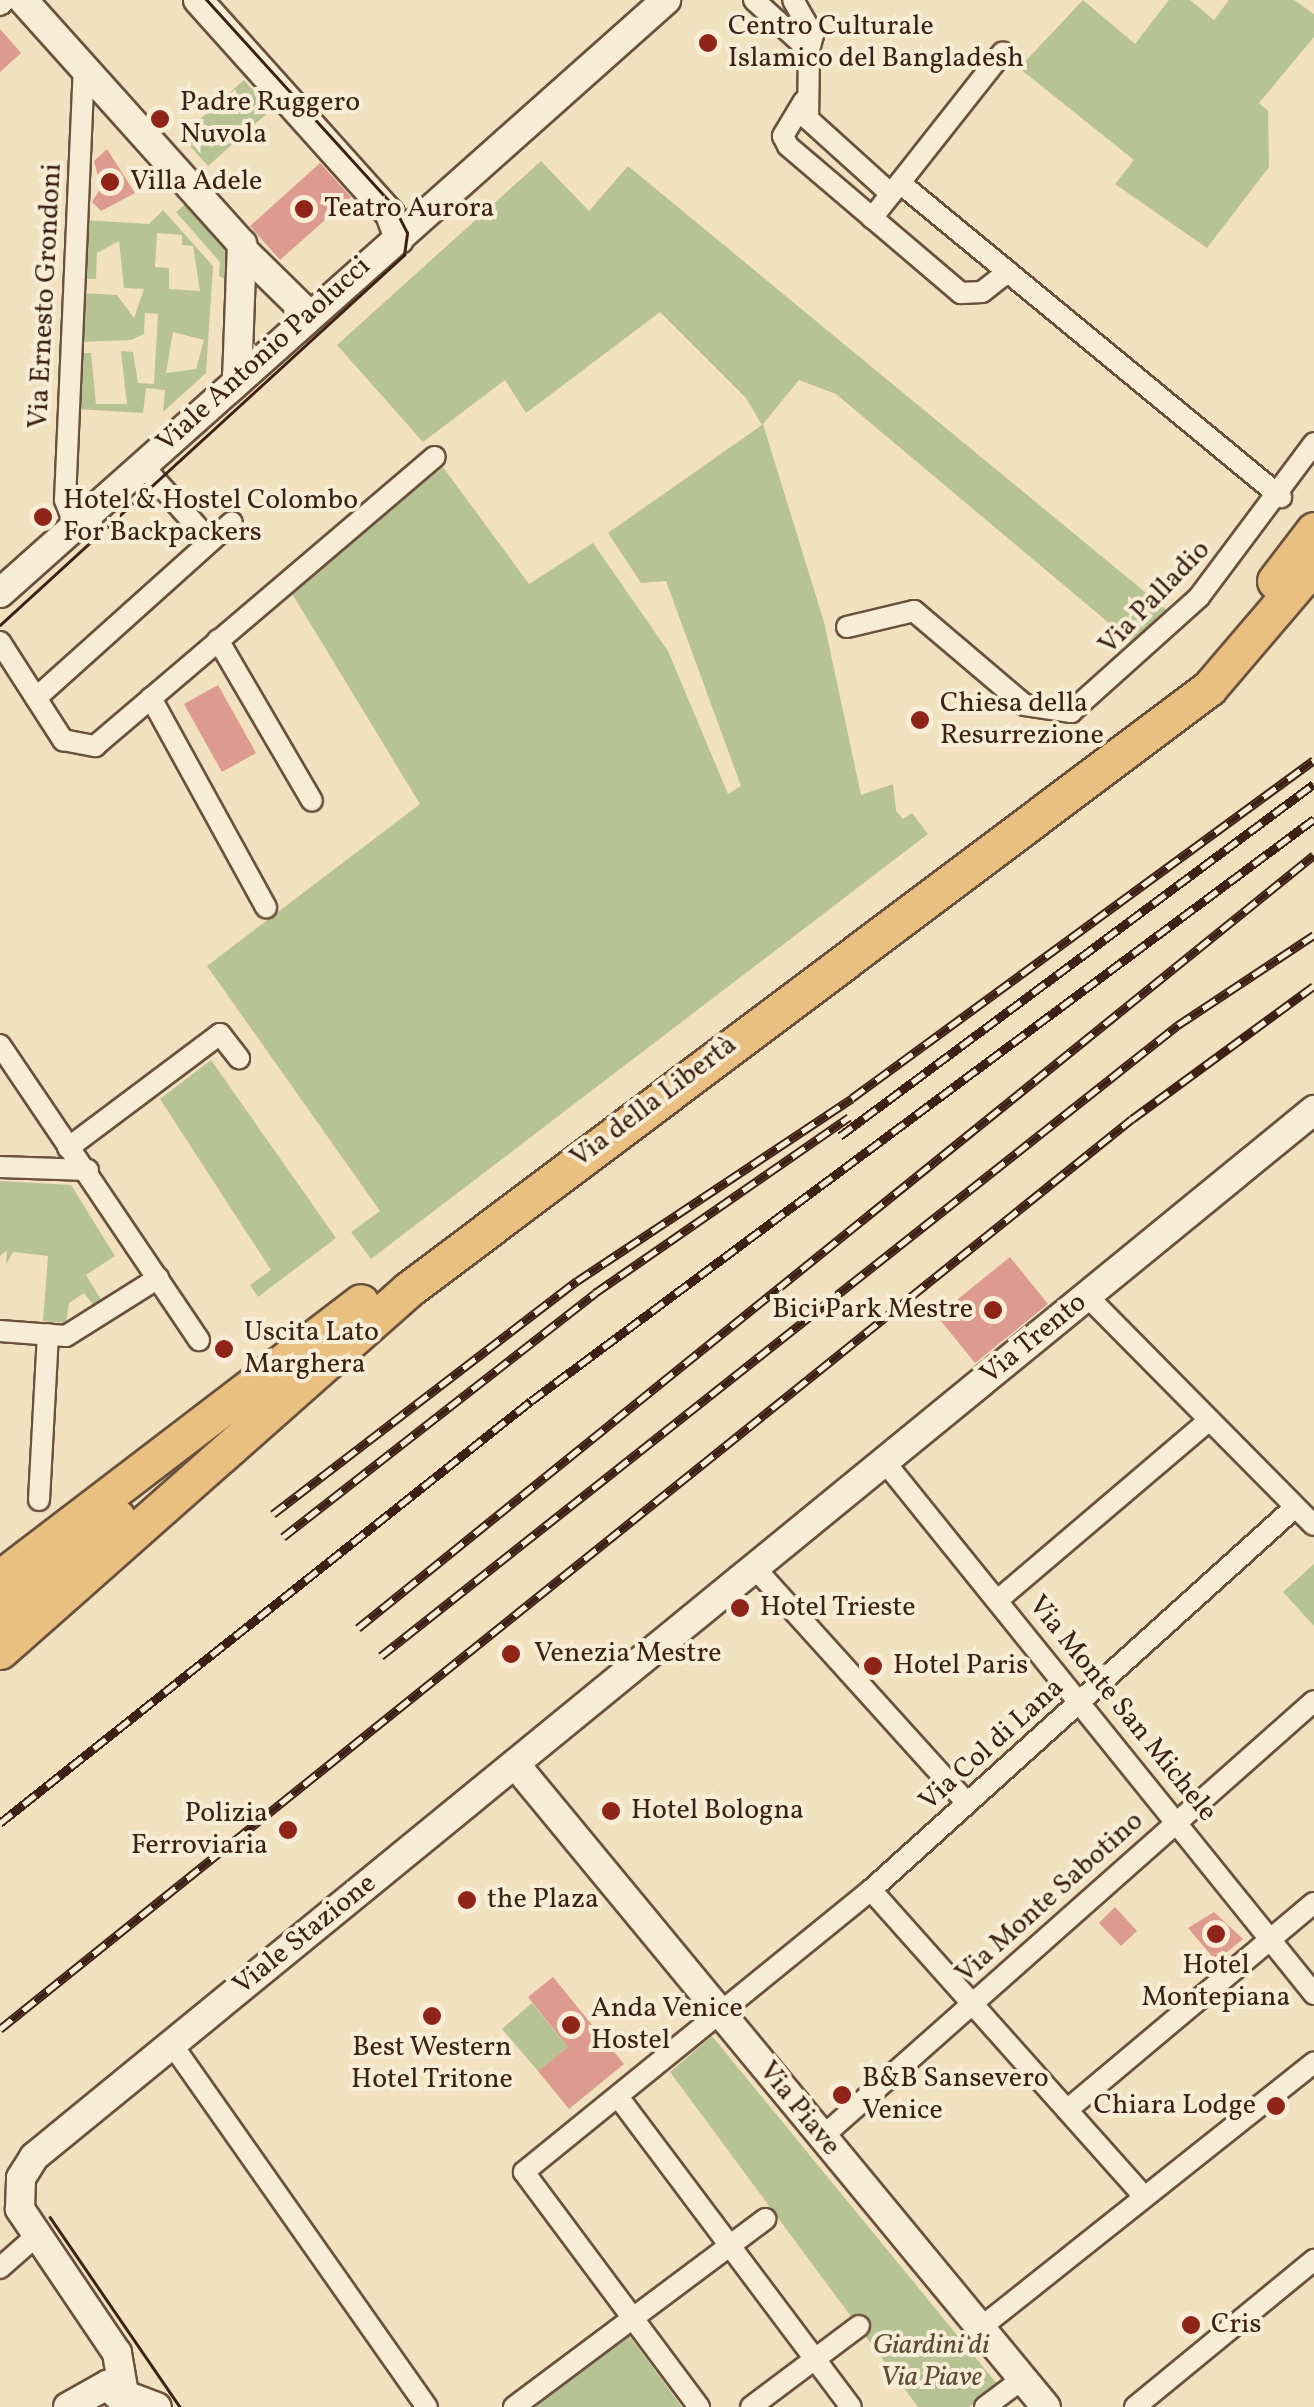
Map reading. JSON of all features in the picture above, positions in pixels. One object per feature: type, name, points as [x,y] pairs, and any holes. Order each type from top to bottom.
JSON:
[{"type":"highway","name":"Via della Libertà","points":[[0,1578],[772,983],[1130,724],[1250,614],[1314,530]]},
{"type":"highway","name":"Via della Libertà","points":[[0,1651],[409,1289],[1140,744],[1209,688],[1314,565]]},
{"type":"highway","points":[[0,1611],[409,1289]]},
{"type":"street","points":[[0,5],[6,0]]},
{"type":"street","points":[[24,0],[245,252],[309,314]]},
{"type":"street","points":[[198,0],[390,214],[399,239]]},
{"type":"street","name":"Viale Antonio Paolucci","points":[[0,593],[666,0]]},
{"type":"street","points":[[754,0],[809,50]]},
{"type":"street","points":[[793,0],[814,35],[804,101],[782,136],[788,146],[960,292],[982,292],[1008,272]]},
{"type":"street","points":[[872,218],[1003,52]]},
{"type":"street","name":"Via Ernesto Grondoni","points":[[75,526],[65,500],[84,67]]},
{"type":"street","points":[[804,101],[818,134],[1008,272],[1281,496]]},
{"type":"street","points":[[237,380],[245,252]]},
{"type":"street","name":"Via Palladio","points":[[847,627],[914,611],[1026,705],[1071,712],[1152,646],[1281,496],[1314,443]]},
{"type":"street","points":[[0,642],[63,740],[83,750],[151,698],[435,457]]},
{"type":"street","points":[[142,465],[210,541]]},
{"type":"street","points":[[36,698],[232,522]]},
{"type":"street","points":[[218,640],[312,802]]},
{"type":"street","points":[[151,698],[266,907]]},
{"type":"street","points":[[68,1148],[220,1034],[238,1058]]},
{"type":"street","points":[[0,1045],[68,1148],[88,1170],[199,1340]]},
{"type":"street","name":"Via Trento","points":[[754,1566],[1314,1110]]},
{"type":"street","points":[[0,1168],[88,1170]]},
{"type":"street","points":[[0,1331],[66,1336],[158,1278]]},
{"type":"street","points":[[1087,1296],[1292,1509],[1314,1525]]},
{"type":"street","points":[[39,1500],[48,1334]]},
{"type":"street","points":[[999,1599],[1207,1422]]},
{"type":"street","name":"Via Monte San Michele","points":[[884,1461],[999,1599],[1076,1707],[1176,1821],[1314,1994]]},
{"type":"street","name":"Via Col di Lana","points":[[632,2318],[524,2172],[724,2016],[871,1890],[1292,1509]]},
{"type":"street","points":[[754,1566],[968,1802]]},
{"type":"street","name":"Viale Stazione","points":[[35,2237],[18,2201],[26,2168],[94,2106],[754,1566]]},
{"type":"street","name":"Via Monte Sabotino","points":[[822,2137],[1314,1702]]},
{"type":"street","name":"Via Piave","points":[[515,1764],[1046,2407]]},
{"type":"street","points":[[871,1890],[1145,2197]]},
{"type":"street","points":[[1067,2110],[1314,1903]]},
{"type":"street","points":[[171,2043],[427,2407]]},
{"type":"street","points":[[979,2329],[1314,2063]]},
{"type":"street","points":[[620,2098],[851,2407]]},
{"type":"street","points":[[514,2407],[765,2219]]},
{"type":"street","points":[[0,2268],[35,2237],[120,2358],[102,2399],[157,2407]]},
{"type":"street","points":[[1135,2407],[1314,2260]]},
{"type":"street","points":[[632,2318],[699,2407]]},
{"type":"street","points":[[752,2407],[859,2326]]},
{"type":"street","points":[[985,2407],[1021,2380]]},
{"type":"green space","points":[[1083,0],[1135,44],[1169,0],[1190,0],[1214,20],[1229,0],[1294,0],[1314,14],[1314,37],[1259,103],[1268,111],[1269,167],[1207,248],[1115,184],[1134,160],[1019,68]]},
{"type":"green space","points":[[244,80],[271,110],[208,166],[181,136]]},
{"type":"green space","points":[[541,161],[589,211],[628,166],[1168,611],[1134,644],[836,394],[799,380],[763,424],[824,622],[861,795],[893,784],[896,811],[903,819],[912,813],[928,834],[371,1259],[351,1232],[380,1211],[207,966],[420,804],[291,592],[443,467],[529,584],[593,543],[668,651],[728,794],[741,786],[666,581],[641,583],[608,533],[762,425],[746,398],[660,312],[526,413],[505,380],[423,442],[337,345]]},
{"type":"green space","points":[[192,199],[238,251],[237,285],[219,276],[220,262],[176,212]]},
{"type":"green space","points":[[163,210],[213,266],[206,373],[163,412],[165,390],[146,388],[143,413],[76,409],[78,353],[91,353],[96,404],[127,404],[121,351],[133,352],[138,383],[154,384],[158,314],[145,313],[144,334],[131,340],[79,342],[81,293],[117,295],[134,318],[144,289],[124,288],[119,241],[97,253],[96,279],[82,279],[84,220],[149,224]],"holes":[[[157,233],[182,235],[182,245],[193,246],[200,291],[169,289],[169,268],[155,267]],[[173,332],[204,340],[196,369],[166,373]]]},
{"type":"green space","points":[[211,1060],[336,1238],[258,1297],[250,1285],[271,1270],[160,1099]]},
{"type":"green space","points":[[0,1181],[71,1185],[115,1256],[86,1275],[102,1301],[94,1306],[84,1293],[69,1303],[66,1323],[43,1321],[48,1256],[13,1252],[6,1265],[7,1250],[0,1256]]},
{"type":"green space","points":[[1314,1564],[1314,1626],[1283,1592]]},
{"type":"green space","points":[[532,2003],[568,2047],[538,2071],[502,2029]]},
{"type":"green space","name":"Giardini di Via Piave","points":[[712,2036],[998,2385],[969,2407],[918,2407],[670,2072]]},
{"type":"green space","points":[[628,2334],[682,2407],[531,2407]]},
{"type":"building","points":[[0,29],[21,53],[0,72]]},
{"type":"building","name":"Villa Adele","points":[[107,149],[135,193],[101,211],[92,202],[101,187],[94,161]]},
{"type":"building","name":"Teatro Aurora","points":[[320,163],[351,197],[280,260],[250,226]]},
{"type":"building","points":[[218,685],[256,753],[222,772],[184,704]]},
{"type":"building","name":"Bici Park Mestre","points":[[1010,1257],[1048,1304],[975,1363],[937,1316]]},
{"type":"building","points":[[1115,1907],[1137,1931],[1121,1946],[1099,1923]]},
{"type":"building","name":"Hotel Montepiana","points":[[1214,1912],[1243,1939],[1216,1961],[1188,1928]]},
{"type":"building","name":"Anda Venice Hostel","points":[[553,1977],[624,2064],[569,2109],[538,2071],[568,2047],[528,1997]]},
{"type":"tram line","points":[[0,625],[404,255],[407,233],[394,207],[206,0]]},
{"type":"tram line","points":[[50,2217],[180,2407]]},
{"type":"railway","points":[[273,1514],[577,1281],[852,1098],[1314,760]]},
{"type":"railway","points":[[840,1136],[1314,784]]},
{"type":"railway","points":[[0,1823],[531,1401],[1314,819]]},
{"type":"railway","points":[[358,1628],[1314,855]]},
{"type":"railway","points":[[381,1656],[1178,1025],[1314,935]]},
{"type":"railway","points":[[0,2029],[1132,1119],[1314,986]]},
{"type":"railway","points":[[283,1537],[595,1293],[849,1117]]},
{"type":"place","name":"Centro Culturale Islamico del Bangladesh","points":[[708,43]]},
{"type":"place","name":"Padre Ruggero Nuvola","points":[[160,119]]},
{"type":"place","name":"Villa Adele","points":[[110,182]]},
{"type":"place","name":"Teatro Aurora","points":[[304,209]]},
{"type":"place","name":"Hotel & Hostel Colombo For Backpackers","points":[[43,517]]},
{"type":"place","name":"Chiesa della Resurrezione","points":[[920,720]]},
{"type":"place","name":"Bici Park Mestre","points":[[993,1310]]},
{"type":"place","name":"Uscita Lato Marghera","points":[[224,1349]]},
{"type":"place","name":"Hotel Trieste","points":[[740,1608]]},
{"type":"place","name":"Venezia Mestre","points":[[511,1654]]},
{"type":"place","name":"Hotel Paris","points":[[873,1666]]},
{"type":"place","name":"Hotel Bologna","points":[[611,1811]]},
{"type":"place","name":"Polizia Ferroviaria","points":[[288,1830]]},
{"type":"place","name":"the Plaza","points":[[467,1900]]},
{"type":"place","name":"Hotel Montepiana","points":[[1216,1934]]},
{"type":"place","name":"Best Western Hotel Tritone","points":[[432,2016]]},
{"type":"place","name":"Anda Venice Hostel","points":[[571,2025]]},
{"type":"place","name":"B&B Sansevero Venice","points":[[842,2095]]},
{"type":"place","name":"Chiara Lodge","points":[[1276,2106]]},
{"type":"place","name":"Cris","points":[[1191,2325]]}]
